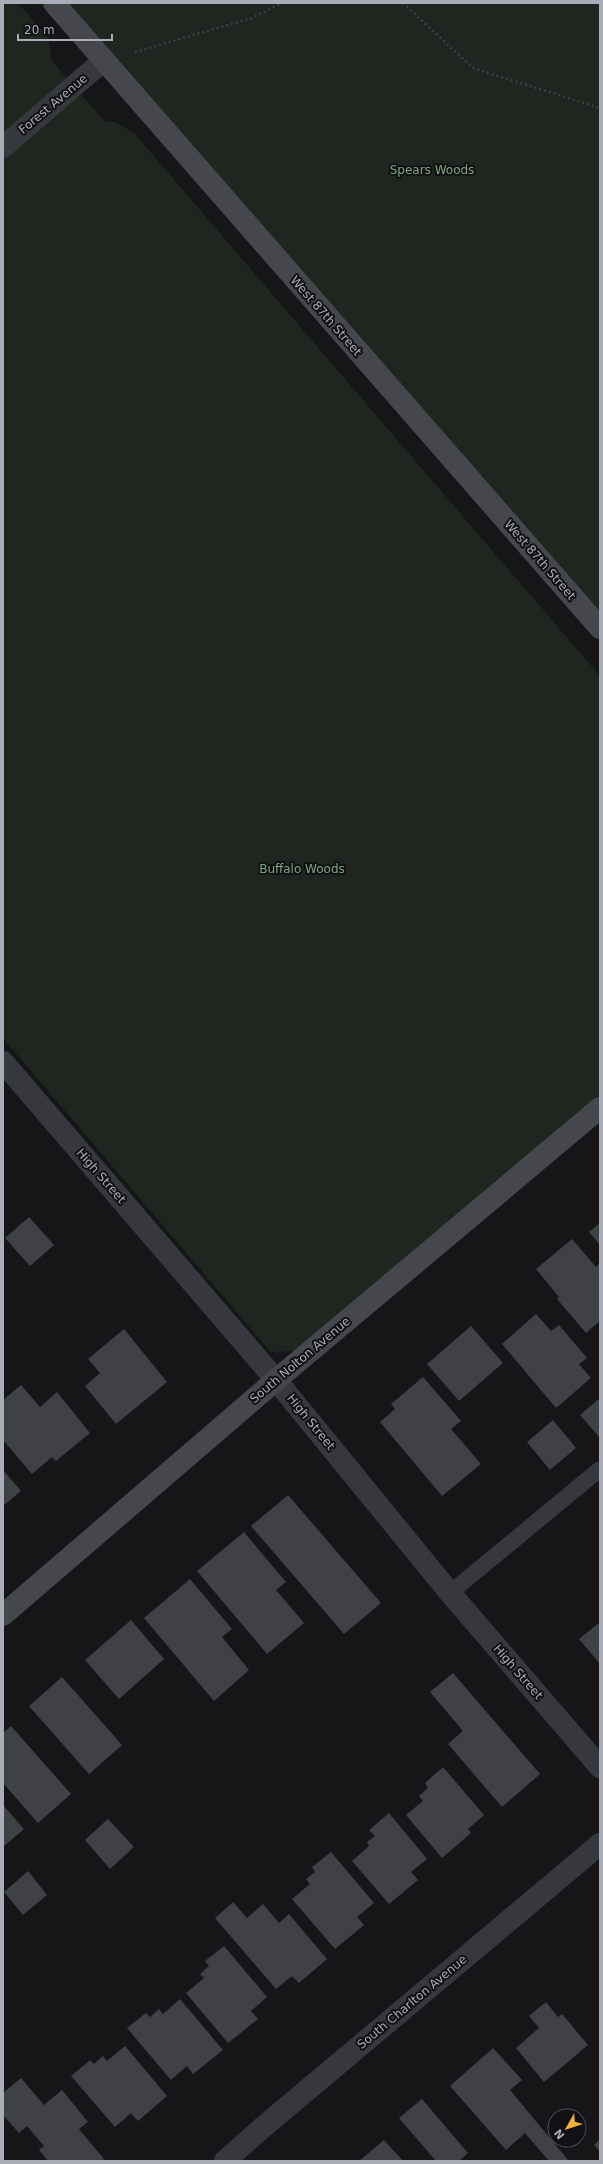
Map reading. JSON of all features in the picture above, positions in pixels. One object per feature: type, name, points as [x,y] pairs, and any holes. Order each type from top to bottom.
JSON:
[{"type":"street","name":"West 87th Street","points":[[54,3],[103,61],[600,628]]},
{"type":"street","name":"Forest Avenue","points":[[3,147],[103,61]]},
{"type":"street","name":"High Street","points":[[3,1062],[276,1380],[450,1593],[600,1767]]},
{"type":"street","name":"South Nolton Avenue","points":[[3,1615],[276,1380],[600,1108]]},
{"type":"street","name":"South Charlton Avenue","points":[[225,2161],[262,2128],[600,1844]]},
{"type":"lane","points":[[450,1593],[600,1469]]},
{"type":"path","points":[[103,61],[252,18],[282,3]]},
{"type":"path","points":[[403,3],[473,68],[600,108]]},
{"type":"green space","name":"Buffalo Woods","points":[[3,3],[18,3],[48,37],[52,61],[104,121],[115,122],[134,133],[600,676],[600,1100],[294,1351],[271,1352],[3,1038]]},
{"type":"green space","name":"Spears Woods","points":[[67,3],[600,3],[600,622]]},
{"type":"building","points":[[29,1217],[54,1245],[30,1266],[5,1238]]},
{"type":"building","points":[[600,1223],[600,1245],[589,1232]]},
{"type":"building","points":[[572,1239],[596,1267],[599,1264],[600,1266],[600,1321],[586,1333],[557,1299],[559,1297],[536,1269]]},
{"type":"building","points":[[536,1314],[551,1331],[559,1325],[587,1358],[579,1364],[591,1378],[556,1408],[502,1344]]},
{"type":"building","points":[[471,1326],[503,1363],[459,1401],[427,1364]]},
{"type":"building","points":[[124,1329],[167,1382],[116,1424],[85,1386],[100,1373],[88,1359]]},
{"type":"building","points":[[423,1377],[461,1421],[451,1429],[481,1464],[442,1496],[380,1422],[395,1409],[391,1404]]},
{"type":"building","points":[[21,1385],[40,1407],[57,1392],[90,1433],[56,1461],[52,1457],[32,1474],[3,1440],[3,1400]]},
{"type":"building","points":[[600,1398],[600,1438],[580,1415]]},
{"type":"building","points":[[553,1420],[576,1448],[550,1470],[527,1442]]},
{"type":"building","points":[[3,1470],[21,1491],[3,1506]]},
{"type":"building","points":[[288,1495],[381,1603],[344,1634],[251,1526]]},
{"type":"building","points":[[244,1532],[286,1582],[276,1590],[304,1623],[267,1654],[197,1571]]},
{"type":"building","points":[[190,1579],[232,1629],[222,1637],[249,1670],[214,1701],[144,1618]]},
{"type":"building","points":[[131,1620],[164,1659],[119,1699],[85,1660]]},
{"type":"building","points":[[600,1622],[600,1664],[579,1639]]},
{"type":"building","points":[[453,1673],[540,1774],[502,1807],[448,1744],[463,1731],[430,1692]]},
{"type":"building","points":[[62,1677],[122,1745],[89,1774],[29,1706]]},
{"type":"building","points":[[11,1726],[71,1794],[38,1823],[3,1783],[3,1733]]},
{"type":"building","points":[[443,1767],[484,1815],[468,1829],[471,1833],[442,1858],[406,1815],[423,1801],[419,1796],[428,1788],[425,1783]]},
{"type":"building","points":[[3,1805],[24,1829],[3,1847]]},
{"type":"building","points":[[389,1813],[427,1859],[411,1872],[418,1880],[389,1904],[352,1861],[369,1846],[367,1842],[375,1836],[369,1830]]},
{"type":"building","points":[[108,1819],[134,1847],[110,1869],[85,1840]]},
{"type":"building","points":[[331,1852],[374,1903],[357,1917],[364,1925],[335,1949],[292,1899],[310,1884],[306,1879],[315,1872],[312,1867]]},
{"type":"building","points":[[28,1871],[47,1895],[23,1915],[4,1892]]},
{"type":"building","points":[[233,1902],[247,1918],[263,1904],[279,1923],[289,1914],[327,1959],[299,1983],[292,1976],[276,1989],[215,1918]]},
{"type":"building","points":[[224,1946],[267,1997],[251,2011],[258,2019],[228,2043],[186,1993],[204,1978],[200,1974],[209,1966],[205,1961]]},
{"type":"building","points":[[180,1999],[223,2050],[193,2074],[187,2066],[171,2080],[127,2028],[146,2013],[150,2017],[159,2009],[163,2014]]},
{"type":"building","points":[[546,2002],[558,2017],[562,2014],[588,2045],[544,2082],[516,2048],[539,2028],[529,2016]]},
{"type":"building","points":[[125,2046],[167,2096],[138,2121],[131,2113],[115,2127],[71,2076],[90,2060],[94,2064],[103,2056],[107,2061]]},
{"type":"building","points":[[493,2048],[522,2080],[510,2090],[547,2135],[547,2148],[558,2148],[569,2161],[549,2161],[525,2133],[506,2150],[450,2086]]},
{"type":"building","points":[[21,2078],[44,2105],[62,2090],[88,2122],[79,2129],[104,2159],[101,2161],[48,2161],[39,2150],[44,2146],[27,2126],[19,2133],[3,2115],[3,2093]]},
{"type":"building","points":[[422,2099],[468,2153],[459,2161],[436,2161],[399,2118]]},
{"type":"building","points":[[600,2139],[600,2152],[594,2145]]},
{"type":"building","points":[[384,2140],[403,2161],[359,2161]]}]
